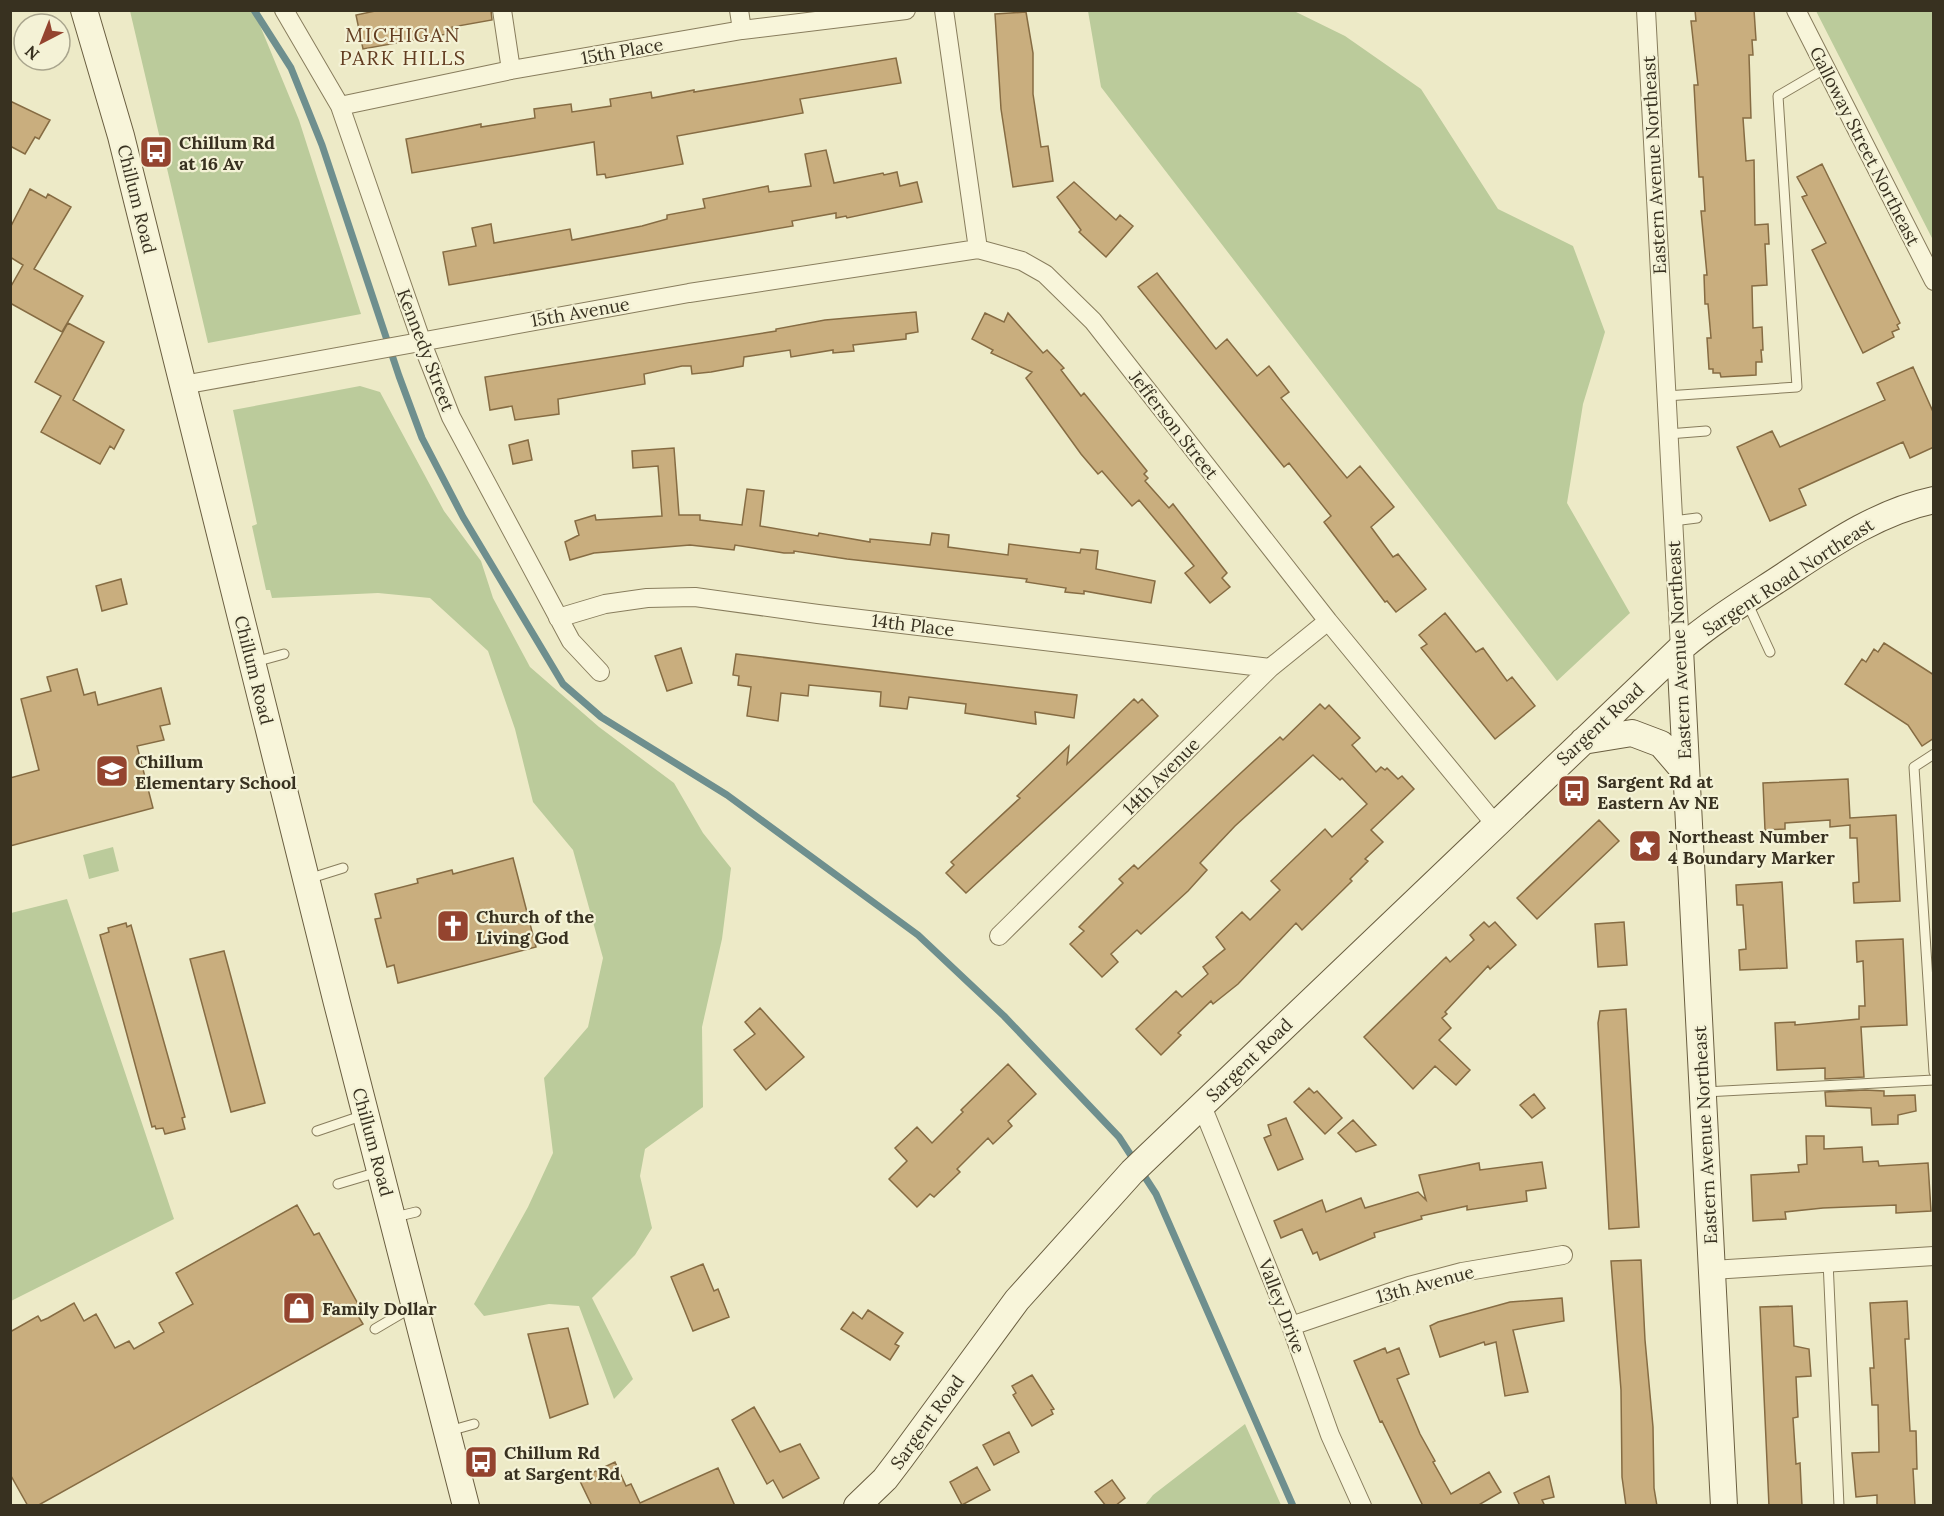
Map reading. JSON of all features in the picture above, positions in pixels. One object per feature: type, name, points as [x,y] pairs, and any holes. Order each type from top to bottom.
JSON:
[{"type":"main road","name":"Chillum Road","points":[[84,10],[122,136],[380,1171],[404,1214],[416,1304],[466,1506]]},
{"type":"main road","name":"Sargent Road Northeast","points":[[1680,649],[1746,600],[1855,530],[1892,513],[1934,500]]},
{"type":"main road","name":"Sargent Road","points":[[857,1506],[885,1479],[1017,1300],[1137,1167],[1680,649]]},
{"type":"main road","name":"Eastern Avenue Northeast","points":[[1680,649],[1724,1506]]},
{"type":"main road","points":[[1583,741],[1632,733],[1661,744],[1686,773]]},
{"type":"street","name":"Kennedy Street","points":[[284,10],[340,106],[422,343],[451,417],[558,618],[576,648],[600,672]]},
{"type":"street","points":[[502,10],[511,70]]},
{"type":"street","points":[[739,10],[742,30]]},
{"type":"street","name":"15th Place","points":[[340,106],[511,70],[742,30],[906,10]]},
{"type":"street","points":[[944,10],[978,249]]},
{"type":"street","name":"Eastern Avenue Northeast","points":[[1646,10],[1680,649]]},
{"type":"street","name":"Galloway Street Northeast","points":[[1796,10],[1934,281]]},
{"type":"street","name":"15th Avenue","points":[[183,385],[689,293],[978,249]]},
{"type":"street","name":"Jefferson Street","points":[[978,249],[1022,261],[1045,274],[1070,296],[1100,330],[1328,621],[1495,824]]},
{"type":"street","name":"14th Place","points":[[558,618],[605,604],[647,598],[695,597],[1270,668]]},
{"type":"street","name":"14th Avenue","points":[[999,936],[1270,668],[1328,621]]},
{"type":"street","name":"Valley Drive","points":[[1202,1106],[1291,1326],[1330,1435],[1362,1506]]},
{"type":"street","name":"13th Avenue","points":[[1291,1326],[1409,1286],[1462,1272],[1563,1255]]},
{"type":"street","points":[[1712,1270],[1934,1256]]},
{"type":"lane","points":[[1666,396],[1797,387],[1778,96],[1826,68]]},
{"type":"lane","points":[[1668,434],[1706,431]]},
{"type":"lane","points":[[1673,521],[1697,518]]},
{"type":"lane","points":[[1746,600],[1770,652]]},
{"type":"lane","points":[[252,663],[284,654]]},
{"type":"lane","points":[[1934,754],[1914,767],[1934,1072]]},
{"type":"lane","points":[[306,880],[344,868]]},
{"type":"lane","points":[[1703,1092],[1934,1080]]},
{"type":"lane","points":[[317,1131],[366,1114]]},
{"type":"lane","points":[[338,1184],[380,1171]]},
{"type":"lane","points":[[1828,1262],[1839,1506]]},
{"type":"lane","points":[[375,1329],[416,1304]]},
{"type":"lane","points":[[447,1431],[474,1424]]},
{"type":"green space","points":[[130,11],[254,11],[299,120],[361,314],[208,343]]},
{"type":"green space","points":[[1088,11],[1294,11],[1345,36],[1421,89],[1498,209],[1573,246],[1605,332],[1583,404],[1567,503],[1630,613],[1557,681],[1101,87]]},
{"type":"green space","points":[[1816,11],[1933,11],[1933,240]]},
{"type":"green space","points":[[360,386],[380,392],[444,511],[481,561],[493,598],[530,667],[599,727],[674,783],[703,833],[731,868],[722,939],[702,1027],[703,1107],[645,1149],[640,1176],[652,1228],[635,1255],[592,1298],[633,1379],[614,1399],[579,1306],[549,1304],[484,1316],[474,1304],[528,1207],[553,1153],[544,1078],[588,1027],[603,958],[573,850],[533,802],[515,729],[488,651],[430,598],[378,593],[272,598],[270,590],[266,590],[252,526],[257,524],[233,410]]},
{"type":"green space","points":[[113,847],[119,871],[89,879],[83,855]]},
{"type":"green space","points":[[67,899],[174,1219],[11,1301],[11,913]]},
{"type":"green space","points":[[1245,1424],[1281,1505],[1145,1505],[1153,1495]]},
{"type":"building","points":[[380,10],[491,10],[492,20],[452,27],[453,33],[363,49],[356,15]]},
{"type":"building","points":[[1695,10],[1754,10],[1756,40],[1752,40],[1753,55],[1749,55],[1751,118],[1743,118],[1746,161],[1754,160],[1755,225],[1768,224],[1769,244],[1765,244],[1767,285],[1752,286],[1753,328],[1762,327],[1762,362],[1756,362],[1756,375],[1721,377],[1720,373],[1713,373],[1713,369],[1709,369],[1707,338],[1711,338],[1708,304],[1705,304],[1704,275],[1707,275],[1701,211],[1705,211],[1703,177],[1699,177],[1694,85],[1698,85],[1691,21],[1696,21]]},
{"type":"building","points":[[1026,12],[1033,53],[1033,94],[1041,147],[1048,146],[1053,181],[1013,187],[1001,109],[995,14]]},
{"type":"building","points":[[896,58],[901,83],[800,99],[803,113],[677,136],[683,164],[606,178],[605,174],[597,175],[594,142],[412,173],[406,139],[481,124],[481,127],[535,118],[534,109],[571,104],[572,112],[611,106],[610,99],[651,92],[652,98]]},
{"type":"building","points":[[10,101],[50,120],[39,139],[35,137],[25,154],[10,146]]},
{"type":"building","points":[[826,150],[834,183],[897,172],[900,186],[917,182],[922,202],[847,218],[846,216],[836,218],[836,213],[792,221],[793,226],[449,285],[443,252],[476,246],[472,228],[491,224],[494,243],[570,229],[572,240],[642,226],[667,219],[667,215],[705,208],[703,199],[768,186],[769,192],[811,186],[805,154]]},
{"type":"building","points":[[1822,164],[1900,323],[1897,325],[1899,329],[1892,332],[1894,337],[1863,353],[1812,250],[1826,243],[1802,197],[1807,195],[1797,177]]},
{"type":"building","points":[[1074,182],[1116,220],[1120,215],[1133,226],[1106,257],[1079,232],[1081,230],[1057,197]]},
{"type":"building","points":[[30,189],[46,198],[48,194],[71,207],[34,269],[83,296],[62,332],[10,303],[10,288],[23,265],[10,257],[10,228]]},
{"type":"building","points":[[1157,273],[1216,349],[1227,339],[1257,376],[1269,366],[1289,392],[1281,398],[1347,478],[1360,466],[1394,507],[1371,527],[1393,557],[1398,554],[1426,589],[1396,612],[1387,601],[1385,602],[1324,522],[1331,516],[1289,463],[1284,467],[1138,287]]},
{"type":"building","points":[[916,312],[918,332],[906,334],[906,339],[853,345],[854,351],[833,353],[833,350],[791,357],[790,350],[744,357],[743,366],[711,372],[692,374],[691,366],[682,366],[644,374],[645,384],[558,399],[559,414],[515,420],[512,406],[490,410],[485,377],[776,331],[776,329],[825,320]]},
{"type":"building","points":[[985,313],[1004,322],[1008,313],[1043,353],[1047,350],[1064,368],[1061,370],[1081,396],[1084,393],[1147,471],[1144,474],[1148,478],[1145,481],[1169,508],[1173,504],[1227,573],[1222,578],[1230,587],[1210,603],[1185,573],[1194,566],[1139,500],[1132,506],[1102,471],[1098,474],[1081,454],[1026,378],[1032,372],[991,353],[993,350],[972,339]]},
{"type":"building","points":[[68,323],[104,342],[73,400],[124,430],[114,449],[110,446],[100,464],[41,432],[61,396],[35,382]]},
{"type":"building","points":[[1913,367],[1934,414],[1934,447],[1910,458],[1903,442],[1845,468],[1799,489],[1806,505],[1770,521],[1737,447],[1772,431],[1780,447],[1885,400],[1877,383]]},
{"type":"building","points":[[528,440],[532,460],[513,464],[509,445]]},
{"type":"building","points":[[674,448],[679,515],[700,515],[700,520],[742,525],[747,489],[764,491],[760,526],[870,542],[870,539],[930,545],[932,533],[949,535],[948,547],[1008,555],[1009,544],[1080,553],[1081,549],[1098,551],[1096,569],[1155,581],[1151,603],[1084,591],[1084,594],[1065,592],[1066,588],[1026,582],[1027,579],[794,551],[794,553],[784,553],[735,545],[734,550],[690,545],[594,553],[570,560],[565,542],[579,535],[575,521],[595,515],[596,520],[662,516],[658,466],[633,468],[632,451]]},
{"type":"building","points":[[121,579],[127,604],[102,611],[96,586]]},
{"type":"building","points":[[1445,613],[1476,652],[1483,648],[1507,681],[1512,677],[1535,706],[1495,739],[1421,648],[1427,644],[1419,635]]},
{"type":"building","points":[[1884,643],[1934,675],[1934,738],[1922,746],[1908,725],[1845,684],[1862,659],[1866,662],[1874,649],[1878,652]]},
{"type":"building","points":[[681,648],[692,683],[667,691],[655,656]]},
{"type":"building","points":[[736,654],[1077,695],[1074,718],[1035,712],[1036,724],[965,713],[966,704],[909,697],[907,709],[880,706],[881,692],[809,685],[808,696],[781,693],[778,721],[747,716],[751,687],[738,685],[739,676],[733,675]]},
{"type":"building","points":[[77,669],[84,695],[95,692],[98,705],[161,688],[170,724],[160,726],[164,740],[137,746],[153,808],[10,846],[10,778],[39,770],[21,699],[51,691],[47,677]]},
{"type":"building","points":[[1134,699],[1138,703],[1142,699],[1158,716],[966,893],[946,873],[954,865],[951,862],[1020,798],[1017,796],[1069,746],[1067,764]]},
{"type":"building","points":[[1320,704],[1325,709],[1329,705],[1360,738],[1352,745],[1376,772],[1381,767],[1385,770],[1387,768],[1398,779],[1402,776],[1414,789],[1371,830],[1383,842],[1365,859],[1368,861],[1350,879],[1352,881],[1302,930],[1296,923],[1238,984],[1213,1004],[1211,1001],[1178,1033],[1181,1035],[1161,1055],[1136,1029],[1176,991],[1182,997],[1208,974],[1203,967],[1225,949],[1216,937],[1242,912],[1250,920],[1280,890],[1271,881],[1325,829],[1332,837],[1367,804],[1342,778],[1340,780],[1313,755],[1235,826],[1200,863],[1207,870],[1188,891],[1141,934],[1137,930],[1111,954],[1118,962],[1102,977],[1070,944],[1084,931],[1079,927],[1123,883],[1119,879],[1134,865],[1138,869],[1280,737],[1283,740]]},
{"type":"building","points":[[1848,779],[1850,818],[1896,815],[1900,901],[1854,903],[1853,883],[1859,882],[1857,838],[1850,838],[1850,825],[1830,827],[1830,820],[1785,823],[1785,829],[1765,830],[1763,783]]},
{"type":"building","points":[[1599,820],[1619,841],[1537,919],[1517,898]]},
{"type":"building","points":[[513,858],[536,947],[398,983],[394,965],[387,967],[375,919],[381,918],[375,894],[418,883],[417,879],[452,870],[453,874]]},
{"type":"building","points":[[1782,882],[1787,968],[1740,970],[1739,950],[1746,949],[1743,905],[1737,905],[1736,885]]},
{"type":"building","points":[[1484,922],[1489,927],[1495,922],[1516,945],[1490,969],[1488,966],[1442,1018],[1451,1028],[1439,1040],[1470,1070],[1456,1085],[1435,1066],[1413,1089],[1364,1037],[1446,957],[1450,962],[1474,940],[1470,935]]},
{"type":"building","points":[[1624,922],[1627,965],[1598,967],[1595,924]]},
{"type":"building","points":[[126,923],[127,927],[131,925],[185,1117],[182,1118],[185,1129],[165,1134],[163,1128],[152,1127],[100,935],[109,932],[108,928]]},
{"type":"building","points":[[1903,939],[1907,1025],[1861,1027],[1864,1077],[1825,1079],[1825,1068],[1777,1070],[1775,1023],[1795,1022],[1795,1025],[1859,1019],[1859,1006],[1865,1006],[1863,961],[1857,962],[1856,941]]},
{"type":"building","points":[[224,951],[265,1103],[231,1112],[190,959]]},
{"type":"building","points":[[760,1008],[804,1057],[766,1090],[734,1050],[755,1034],[745,1022]]},
{"type":"building","points":[[1626,1009],[1639,1227],[1609,1229],[1598,1023],[1600,1011]]},
{"type":"building","points":[[1008,1064],[1036,1094],[1008,1121],[1012,1126],[993,1144],[988,1138],[957,1169],[960,1172],[934,1197],[930,1194],[917,1207],[889,1179],[907,1161],[895,1148],[917,1127],[932,1143],[963,1112],[961,1110]]},
{"type":"building","points":[[1309,1088],[1314,1093],[1317,1091],[1342,1118],[1325,1134],[1294,1102]]},
{"type":"building","points":[[1884,1091],[1884,1096],[1915,1095],[1916,1111],[1898,1115],[1898,1124],[1872,1125],[1871,1108],[1826,1106],[1825,1092]]},
{"type":"building","points":[[1534,1094],[1545,1108],[1532,1118],[1520,1105]]},
{"type":"building","points":[[1286,1118],[1303,1159],[1278,1170],[1264,1138],[1271,1135],[1268,1125]]},
{"type":"building","points":[[1353,1120],[1376,1145],[1356,1152],[1338,1133]]},
{"type":"building","points":[[1806,1136],[1824,1136],[1824,1149],[1862,1147],[1863,1162],[1878,1161],[1879,1166],[1928,1163],[1931,1211],[1896,1213],[1896,1205],[1823,1208],[1785,1212],[1786,1219],[1753,1221],[1751,1175],[1799,1172],[1798,1165],[1807,1164]]},
{"type":"building","points":[[1542,1162],[1546,1188],[1526,1191],[1527,1201],[1467,1210],[1467,1206],[1421,1216],[1422,1219],[1374,1233],[1375,1237],[1320,1260],[1317,1252],[1313,1254],[1302,1229],[1281,1238],[1274,1221],[1322,1200],[1326,1212],[1361,1198],[1365,1208],[1418,1192],[1426,1200],[1419,1175],[1479,1163],[1480,1170]]},
{"type":"building","points":[[297,1205],[314,1235],[319,1233],[363,1313],[358,1316],[363,1324],[37,1506],[28,1506],[10,1474],[10,1332],[38,1316],[41,1321],[74,1303],[84,1321],[96,1314],[115,1348],[129,1341],[134,1349],[164,1332],[159,1323],[193,1304],[176,1273]]},
{"type":"building","points":[[1641,1260],[1653,1427],[1654,1488],[1657,1506],[1626,1506],[1622,1477],[1621,1390],[1611,1261]]},
{"type":"building","points":[[703,1264],[714,1291],[718,1289],[729,1317],[693,1331],[671,1277]]},
{"type":"building","points":[[1562,1298],[1564,1321],[1513,1330],[1528,1392],[1505,1396],[1496,1342],[1485,1345],[1484,1342],[1440,1357],[1430,1326],[1438,1322],[1510,1302]]},
{"type":"building","points":[[1907,1301],[1909,1339],[1905,1339],[1910,1431],[1916,1431],[1917,1469],[1913,1469],[1915,1506],[1877,1506],[1877,1495],[1856,1497],[1852,1453],[1879,1452],[1878,1405],[1872,1405],[1870,1368],[1874,1368],[1870,1303]]},
{"type":"building","points":[[1792,1306],[1794,1346],[1809,1349],[1811,1376],[1796,1377],[1798,1417],[1793,1418],[1796,1464],[1800,1463],[1802,1506],[1769,1506],[1760,1307]]},
{"type":"building","points":[[868,1310],[903,1333],[895,1344],[899,1346],[890,1360],[841,1329],[853,1312],[862,1319]]},
{"type":"building","points":[[568,1328],[588,1404],[550,1418],[528,1334]]},
{"type":"building","points":[[1385,1348],[1387,1353],[1399,1348],[1409,1374],[1397,1379],[1420,1434],[1435,1461],[1433,1462],[1451,1494],[1489,1472],[1501,1492],[1477,1506],[1423,1506],[1382,1421],[1380,1422],[1354,1361]]},
{"type":"building","points":[[1032,1375],[1054,1409],[1051,1410],[1053,1414],[1032,1426],[1013,1395],[1016,1393],[1012,1386]]},
{"type":"building","points":[[754,1407],[780,1452],[800,1444],[819,1478],[783,1498],[773,1480],[767,1484],[732,1420]]},
{"type":"building","points":[[1009,1432],[1019,1452],[994,1465],[983,1445]]},
{"type":"building","points":[[615,1462],[626,1486],[631,1484],[640,1503],[718,1468],[735,1506],[592,1506],[579,1479]]},
{"type":"building","points":[[977,1467],[990,1490],[962,1505],[950,1482]]},
{"type":"building","points":[[1549,1476],[1554,1497],[1542,1500],[1545,1506],[1520,1506],[1514,1493]]},
{"type":"building","points":[[1112,1480],[1125,1498],[1115,1506],[1106,1506],[1095,1492]]},
{"type":"waterway","points":[[254,10],[291,68],[322,145],[422,438],[463,517],[563,684],[601,717],[727,795],[918,935],[1004,1016],[1119,1137],[1156,1194],[1293,1506]]},
{"type":"place","name":"Chillum Rd at 16 Av","points":[[156,152]]},
{"type":"place","name":"Chillum Elementary School","points":[[112,771]]},
{"type":"place","name":"Sargent Rd at Eastern Av NE","points":[[1574,791]]},
{"type":"place","name":"Northeast Number 4 Boundary Marker","points":[[1645,846]]},
{"type":"place","name":"Church of the Living God","points":[[453,926]]},
{"type":"place","name":"Family Dollar","points":[[299,1308]]},
{"type":"place","name":"Chillum Rd at Sargent Rd","points":[[481,1462]]},
{"type":"district","name":"MICHIGAN PARK HILLS","points":[[403,46]]}]
